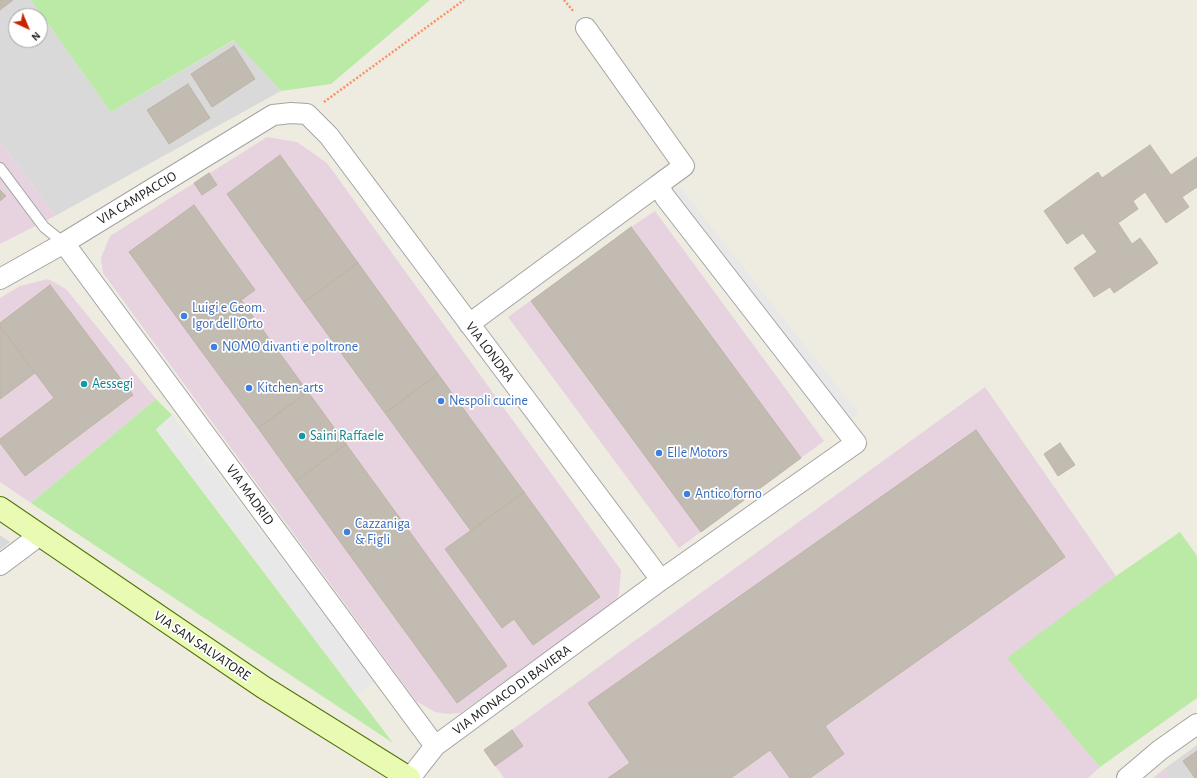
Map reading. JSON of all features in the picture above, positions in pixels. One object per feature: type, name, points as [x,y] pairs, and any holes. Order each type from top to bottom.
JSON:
[{"type":"street","points":[[470,324],[684,166],[586,28]]},
{"type":"street","name":"VIA CAMPACCIO","points":[[0,279],[64,243],[273,115],[291,113],[307,114]]},
{"type":"street","name":"VIA LONDRA","points":[[307,114],[329,136],[661,580]]},
{"type":"street","points":[[658,185],[665,197],[856,443],[661,580]]},
{"type":"street","name":"VIA MADRID","points":[[64,243],[435,746]]},
{"type":"street","name":"VIA SAN SALVATORE","points":[[0,508],[263,687],[409,778]]},
{"type":"street","points":[[0,565],[40,536]]},
{"type":"street","name":"VIA MONACO DI BAVIERA","points":[[409,778],[435,746],[661,580]]},
{"type":"street","points":[[1127,778],[1160,750],[1197,724]]},
{"type":"lane","points":[[0,168],[44,227],[64,243]]},
{"type":"path","points":[[307,114],[464,0]]},
{"type":"shaded area","points":[[0,0],[31,0],[37,8],[8,8],[8,48],[48,48],[48,24],[111,112],[235,40],[281,91],[55,216],[0,141]]},
{"type":"shaded area","points":[[267,137],[297,142],[327,163],[621,570],[619,594],[613,607],[460,713],[448,714],[435,712],[416,701],[103,273],[101,258],[110,236]]},
{"type":"shaded area","points":[[0,141],[55,216],[0,244]]},
{"type":"shaded area","points":[[680,187],[859,414],[841,424],[665,197]]},
{"type":"shaded area","points":[[655,211],[824,441],[679,548],[508,317]]},
{"type":"shaded area","points":[[48,279],[66,289],[156,399],[31,503],[0,482],[0,298],[20,286]]},
{"type":"shaded area","points":[[985,387],[1116,576],[1008,658],[1100,767],[1088,778],[504,778],[484,750]]},
{"type":"shaded area","points":[[172,415],[375,681],[357,695],[156,429]]},
{"type":"shaded area","points":[[0,535],[10,542],[0,550]]},
{"type":"shaded area","points":[[1197,745],[1197,778],[1171,778],[1164,769]]},
{"type":"shaded area","points":[[1164,769],[1171,778],[1153,778]]},
{"type":"green space","points":[[31,0],[430,0],[331,84],[281,91],[234,40],[111,112],[48,24],[48,8],[37,8]]},
{"type":"green space","points":[[156,399],[172,415],[156,430],[393,743],[31,503]]},
{"type":"green space","points":[[1180,532],[1197,556],[1197,698],[1100,767],[1007,658],[1116,576]]},
{"type":"building","points":[[0,0],[13,0],[0,10]]},
{"type":"building","points":[[234,46],[255,79],[212,107],[191,74]]},
{"type":"building","points":[[188,84],[210,118],[169,144],[147,110]]},
{"type":"building","points":[[1150,145],[1171,175],[1197,157],[1197,187],[1182,197],[1189,207],[1166,223],[1145,192],[1133,201],[1138,209],[1118,223],[1132,244],[1140,238],[1158,263],[1114,293],[1110,287],[1094,297],[1074,268],[1097,252],[1083,233],[1067,244],[1044,211],[1098,172],[1102,178]]},
{"type":"building","points":[[280,155],[358,263],[304,302],[227,194]]},
{"type":"building","points":[[209,173],[217,185],[202,195],[194,183]]},
{"type":"building","points":[[0,190],[6,196],[0,201]]},
{"type":"building","points":[[194,205],[255,290],[191,337],[129,252]]},
{"type":"building","points":[[631,227],[801,458],[701,532],[531,301]]},
{"type":"building","points":[[358,263],[438,374],[385,413],[304,302]]},
{"type":"building","name":"Aessegi","points":[[50,285],[133,395],[25,476],[0,443],[0,439],[54,398],[0,326],[0,323]]},
{"type":"building","points":[[241,300],[308,392],[258,428],[191,337]]},
{"type":"building","points":[[0,326],[35,373],[0,399]]},
{"type":"building","points":[[438,374],[524,492],[471,531],[385,413]]},
{"type":"building","name":"Saini Raffaele","points":[[308,392],[346,444],[296,481],[258,428]]},
{"type":"building","points":[[976,430],[1065,557],[825,726],[844,754],[810,778],[790,778],[770,750],[731,778],[608,778],[630,763],[588,703]]},
{"type":"building","points":[[1060,443],[1075,465],[1058,476],[1044,454]]},
{"type":"building","points":[[346,444],[399,517],[349,554],[296,481]]},
{"type":"building","points":[[524,492],[600,597],[533,645],[514,619],[502,628],[445,549]]},
{"type":"building","points":[[399,517],[507,666],[457,703],[349,554]]},
{"type":"building","points":[[512,730],[523,746],[495,766],[484,750]]},
{"type":"building","points":[[1197,751],[1197,778],[1195,778],[1183,761]]},
{"type":"place","name":"Luigi e Geom. Igor dell'Orto","points":[[184,316]]},
{"type":"place","name":"NOMO divanti e poltrone","points":[[214,347]]},
{"type":"place","name":"Aessegi","points":[[84,384]]},
{"type":"place","name":"Kitchen-arts","points":[[249,388]]},
{"type":"place","name":"Nespoli cucine","points":[[441,401]]},
{"type":"place","name":"Saini Raffaele","points":[[302,436]]},
{"type":"place","name":"Elle Motors","points":[[659,453]]},
{"type":"place","name":"Antico forno","points":[[687,494]]},
{"type":"place","name":"Cazzaniga & Figli","points":[[347,532]]}]
